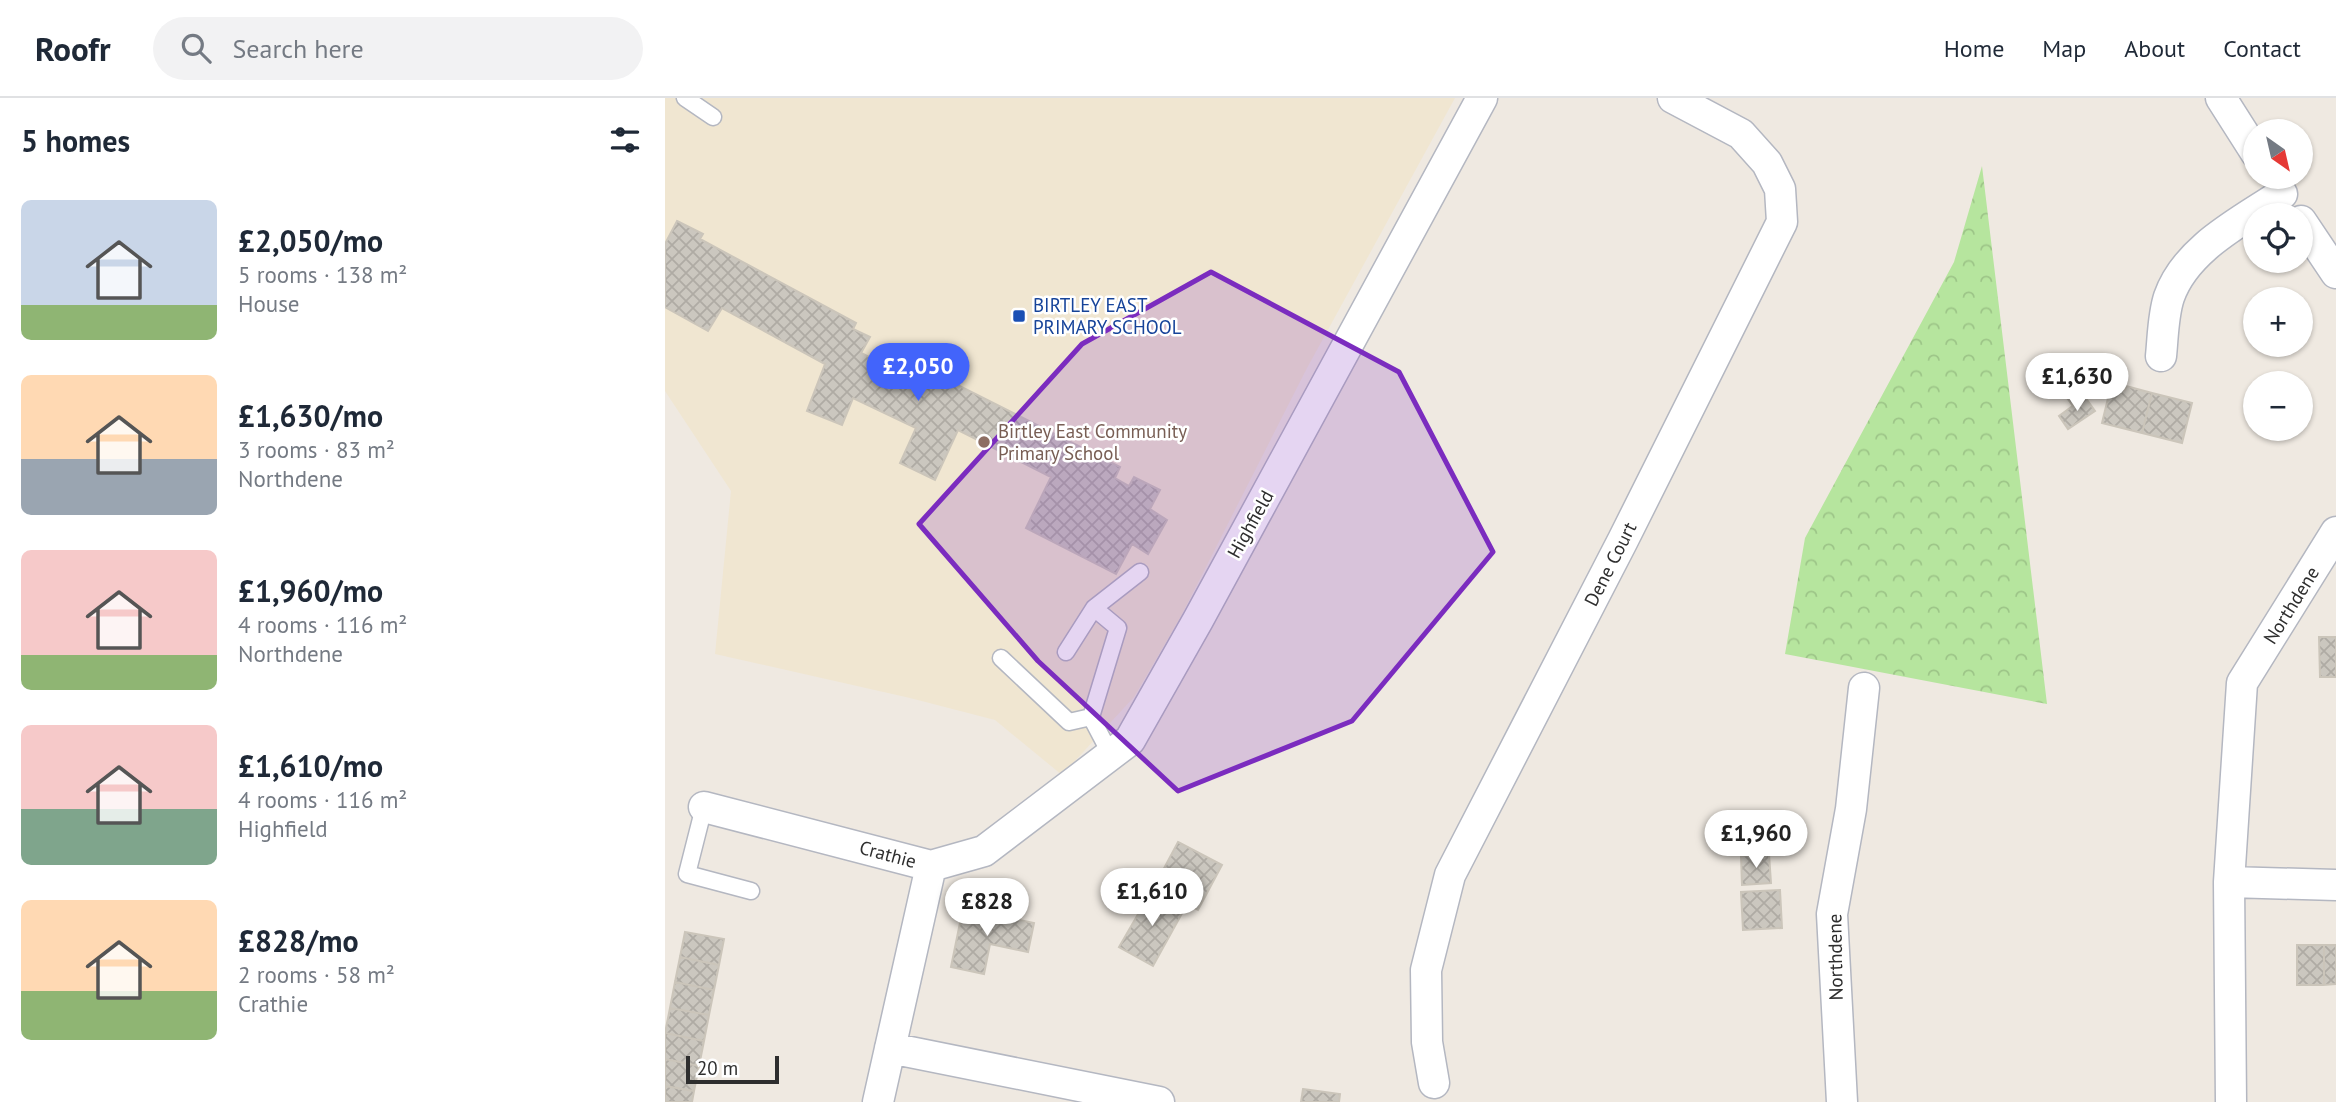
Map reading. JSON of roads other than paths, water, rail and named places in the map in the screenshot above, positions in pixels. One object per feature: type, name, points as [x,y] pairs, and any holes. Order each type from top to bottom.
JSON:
[{"type":"street","name":"Highfield","points":[[931,866],[984,851],[1130,740],[1482,98]]},
{"type":"street","name":"Dene Court","points":[[1434,1083],[1427,1042],[1426,970],[1450,875],[1623,540],[1782,222],[1780,189],[1767,163],[1741,134],[1673,98]]},
{"type":"street","points":[[2221,98],[2243,133]]},
{"type":"street","points":[[2161,356],[2169,298],[2184,268],[2213,240],[2284,195]]},
{"type":"street","points":[[2313,239],[2336,273]]},
{"type":"street","name":"Northdene","points":[[2231,1102],[2229,882],[2242,683],[2335,535]]},
{"type":"street","name":"Northdene","points":[[1842,1102],[1832,914],[1851,809],[1864,688]]},
{"type":"street","name":"Crathie","points":[[704,807],[931,866],[878,1102]]},
{"type":"street","points":[[2229,882],[2336,885]]},
{"type":"street","points":[[890,1048],[1159,1102]]},
{"type":"lane","points":[[685,98],[713,117]]},
{"type":"lane","points":[[1066,652],[1094,608],[1140,572]]},
{"type":"lane","points":[[1094,608],[1118,628],[1091,717],[1111,755]]},
{"type":"lane","points":[[1001,659],[1069,722],[1091,717]]},
{"type":"lane","points":[[704,807],[687,874],[751,891]]},
{"type":"place","name":"BIRTLEY EAST PRIMARY SCHOOL","points":[[1019,316]]},
{"type":"place","name":"Birtley East Community Primary School","points":[[984,442]]}]
